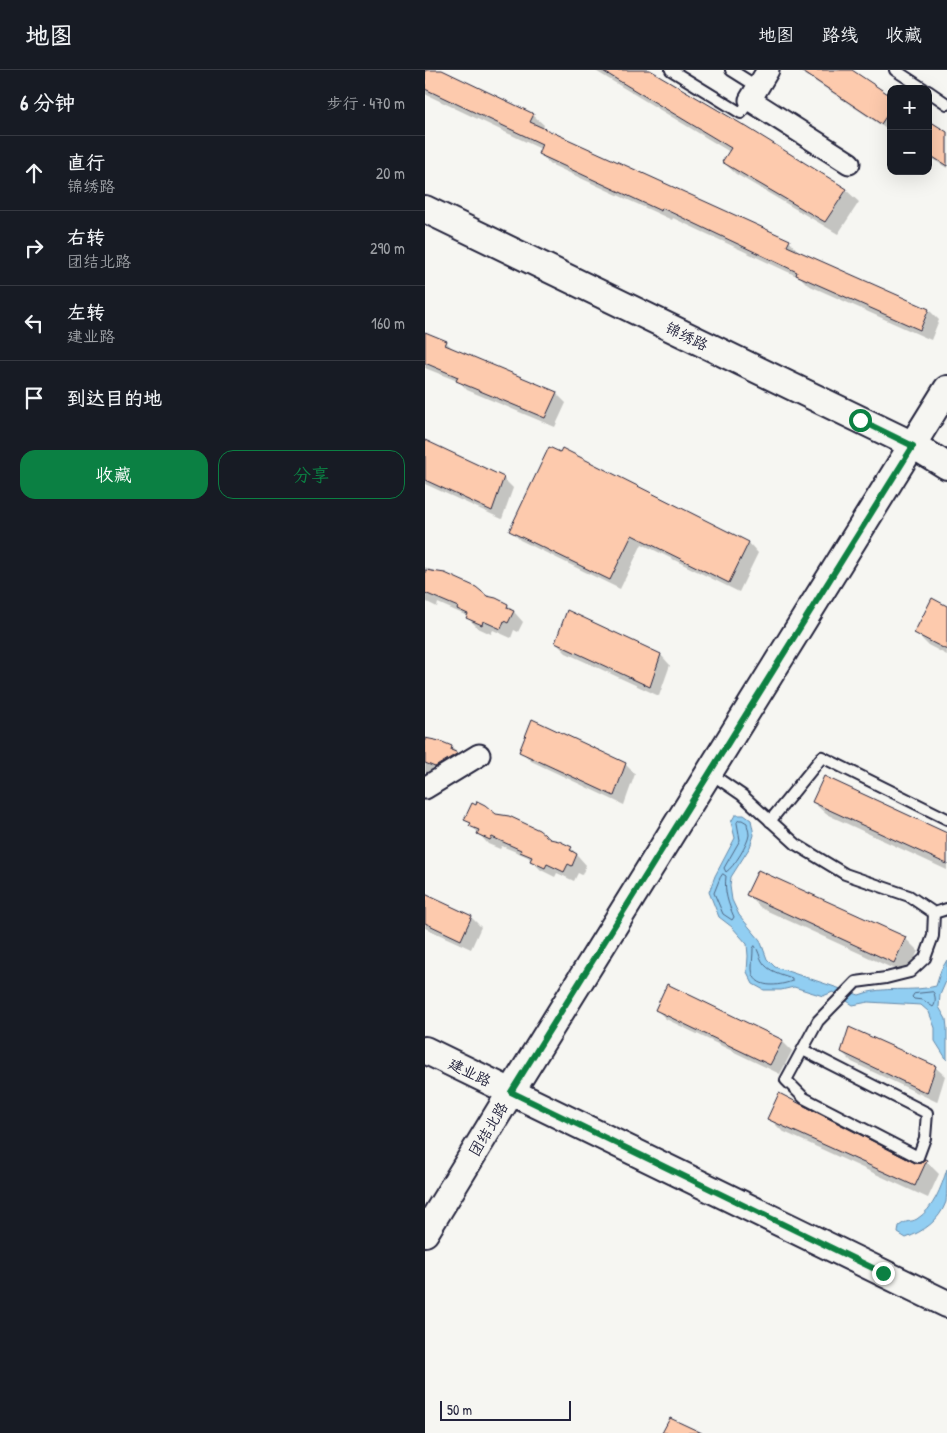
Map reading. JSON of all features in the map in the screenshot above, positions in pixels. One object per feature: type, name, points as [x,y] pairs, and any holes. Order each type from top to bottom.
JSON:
[{"type":"street","points":[[759,86],[849,163]]},
{"type":"street","name":"锦绣路","points":[[425,209],[913,446],[947,466]]},
{"type":"street","name":"团结北路","points":[[425,1233],[947,389]]},
{"type":"street","points":[[425,788],[479,755]]},
{"type":"street","name":"建业路","points":[[425,1050],[947,1304]]},
{"type":"lane","points":[[671,70],[741,113],[759,86],[731,70]]},
{"type":"lane","points":[[895,70],[918,85]]},
{"type":"lane","points":[[932,94],[947,104]]},
{"type":"lane","points":[[771,821],[822,757],[947,819]]},
{"type":"lane","points":[[709,773],[742,795],[797,845],[845,874],[909,896],[934,913]]},
{"type":"lane","points":[[934,913],[947,909]]},
{"type":"lane","points":[[803,1050],[927,1112],[925,1138],[918,1158],[805,1098],[786,1080],[818,1021],[856,982],[886,978],[910,972],[925,958],[933,936],[934,913]]},
{"type":"water","points":[[735,815],[744,815],[751,820],[754,835],[750,847],[731,877],[732,900],[739,915],[760,940],[767,959],[775,967],[859,995],[878,990],[917,989],[936,986],[941,970],[947,960],[947,979],[940,995],[939,1007],[946,1019],[947,1060],[935,1041],[935,1028],[929,1012],[921,1005],[868,1002],[853,1005],[833,992],[823,996],[794,987],[781,990],[764,990],[753,984],[747,972],[747,944],[732,927],[719,917],[709,892],[715,876],[735,838],[731,822]]},
{"type":"water","points":[[947,1169],[946,1202],[939,1215],[925,1229],[913,1235],[906,1238],[898,1233],[899,1226],[917,1219],[928,1209],[939,1190]]},
{"type":"building","points":[[425,70],[442,70],[534,114],[530,122],[790,240],[787,246],[929,309],[920,330],[796,275],[797,272],[662,208],[661,211],[538,154],[542,144],[425,89]]},
{"type":"building","points":[[601,70],[650,70],[847,189],[825,222],[722,162],[731,148]]},
{"type":"building","points":[[800,70],[852,70],[887,93],[887,115],[881,124]]},
{"type":"building","points":[[932,123],[947,132],[947,166],[932,157]]},
{"type":"building","points":[[425,332],[447,341],[445,345],[557,392],[545,418],[456,381],[458,377],[425,363]]},
{"type":"building","points":[[425,440],[504,477],[492,511],[425,480]]},
{"type":"building","points":[[549,447],[560,452],[562,448],[749,542],[729,583],[632,535],[610,580],[509,531]]},
{"type":"building","points":[[425,570],[445,573],[476,587],[487,596],[508,604],[507,608],[514,611],[508,623],[504,621],[501,629],[483,621],[482,625],[466,618],[468,614],[457,609],[458,607],[425,593]]},
{"type":"building","points":[[932,598],[947,606],[947,650],[914,633]]},
{"type":"building","points":[[567,610],[661,654],[650,687],[555,643]]},
{"type":"building","points":[[532,719],[626,763],[614,796],[519,752]]},
{"type":"building","points":[[425,738],[452,746],[451,750],[458,753],[435,767],[425,763]]},
{"type":"building","points":[[824,776],[947,833],[947,864],[812,802]]},
{"type":"building","points":[[477,801],[496,814],[509,816],[539,830],[550,839],[572,847],[570,850],[577,854],[572,866],[568,864],[564,872],[547,864],[545,868],[530,861],[532,857],[520,852],[521,850],[492,837],[490,840],[477,834],[479,830],[469,826],[471,823],[464,820],[472,803],[476,805]]},
{"type":"building","points":[[758,870],[906,937],[894,963],[746,895]]},
{"type":"building","points":[[425,894],[472,916],[461,940],[425,923]]},
{"type":"building","points":[[667,984],[783,1040],[770,1065],[655,1010]]},
{"type":"building","points":[[849,1027],[936,1066],[927,1093],[841,1052]]},
{"type":"building","points":[[779,1093],[915,1163],[922,1163],[925,1159],[927,1160],[915,1186],[767,1119]]},
{"type":"building","points":[[670,1418],[702,1433],[662,1433]]},
{"type":"route","points":[[860,420],[913,446],[511,1092],[883,1273]]}]
